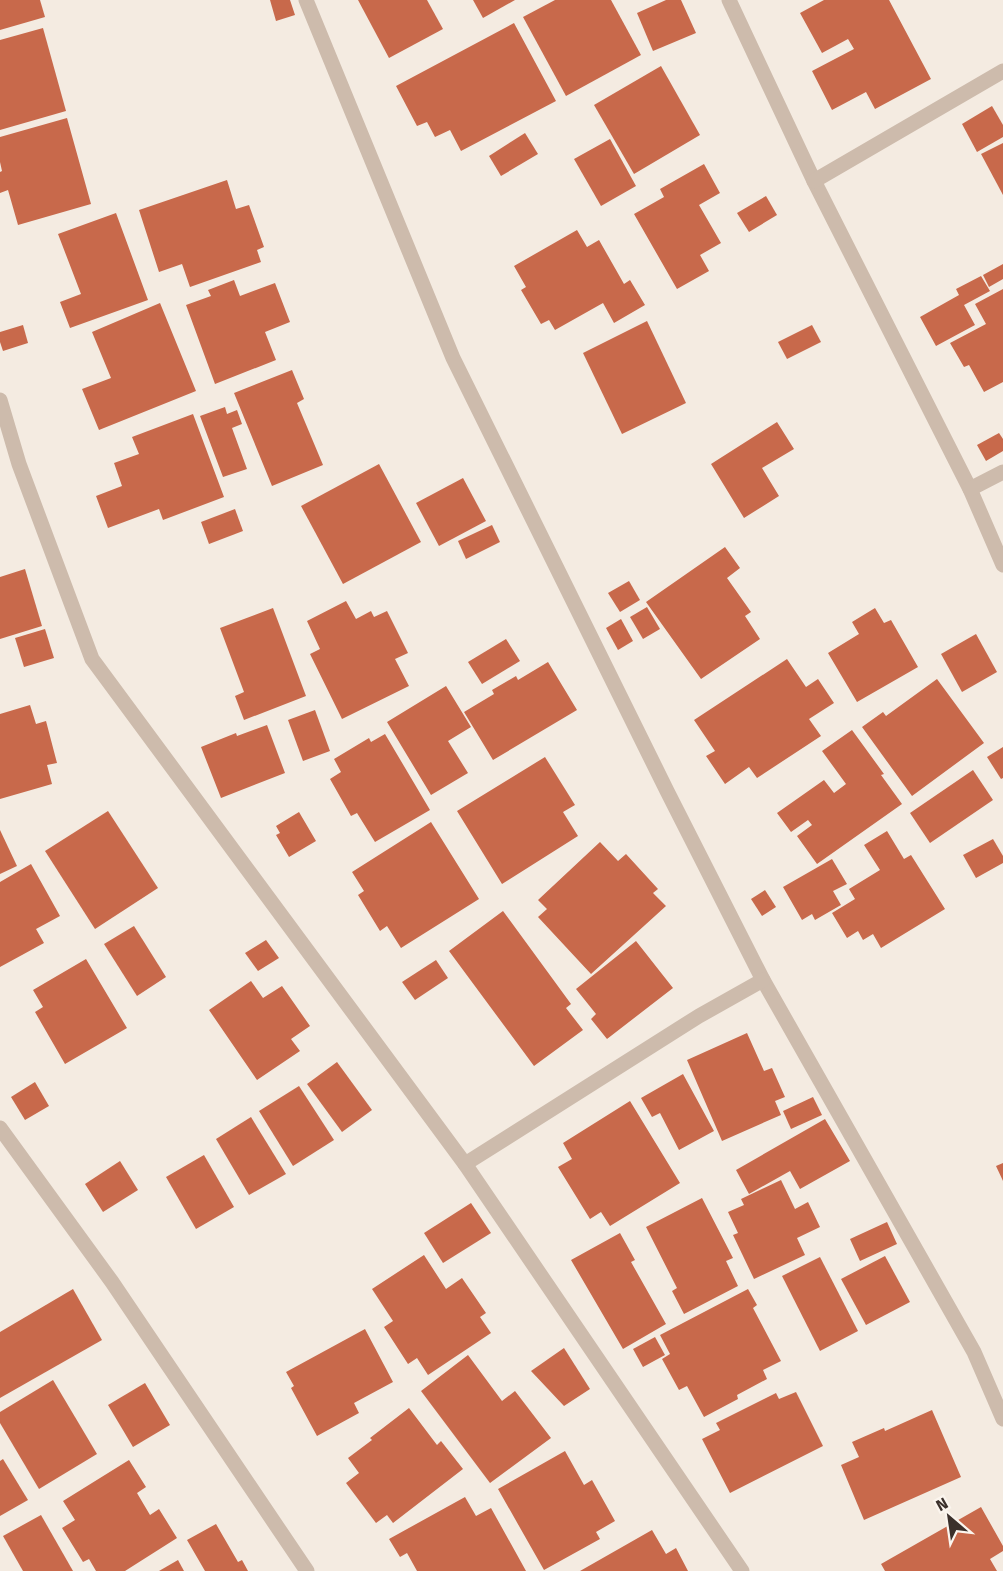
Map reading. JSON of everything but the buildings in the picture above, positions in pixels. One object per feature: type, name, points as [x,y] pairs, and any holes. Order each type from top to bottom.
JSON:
[{"type":"street","points":[[306,0],[453,358],[763,980],[974,1352],[1003,1419]]},
{"type":"street","points":[[729,0],[814,181],[970,489],[1003,565]]},
{"type":"street","points":[[814,181],[1003,71]]},
{"type":"street","points":[[0,400],[20,464],[92,659],[465,1164],[742,1571]]},
{"type":"street","points":[[970,489],[1003,472]]},
{"type":"street","points":[[465,1164],[699,1016],[763,980]]},
{"type":"street","points":[[0,1128],[112,1282],[306,1571]]}]
